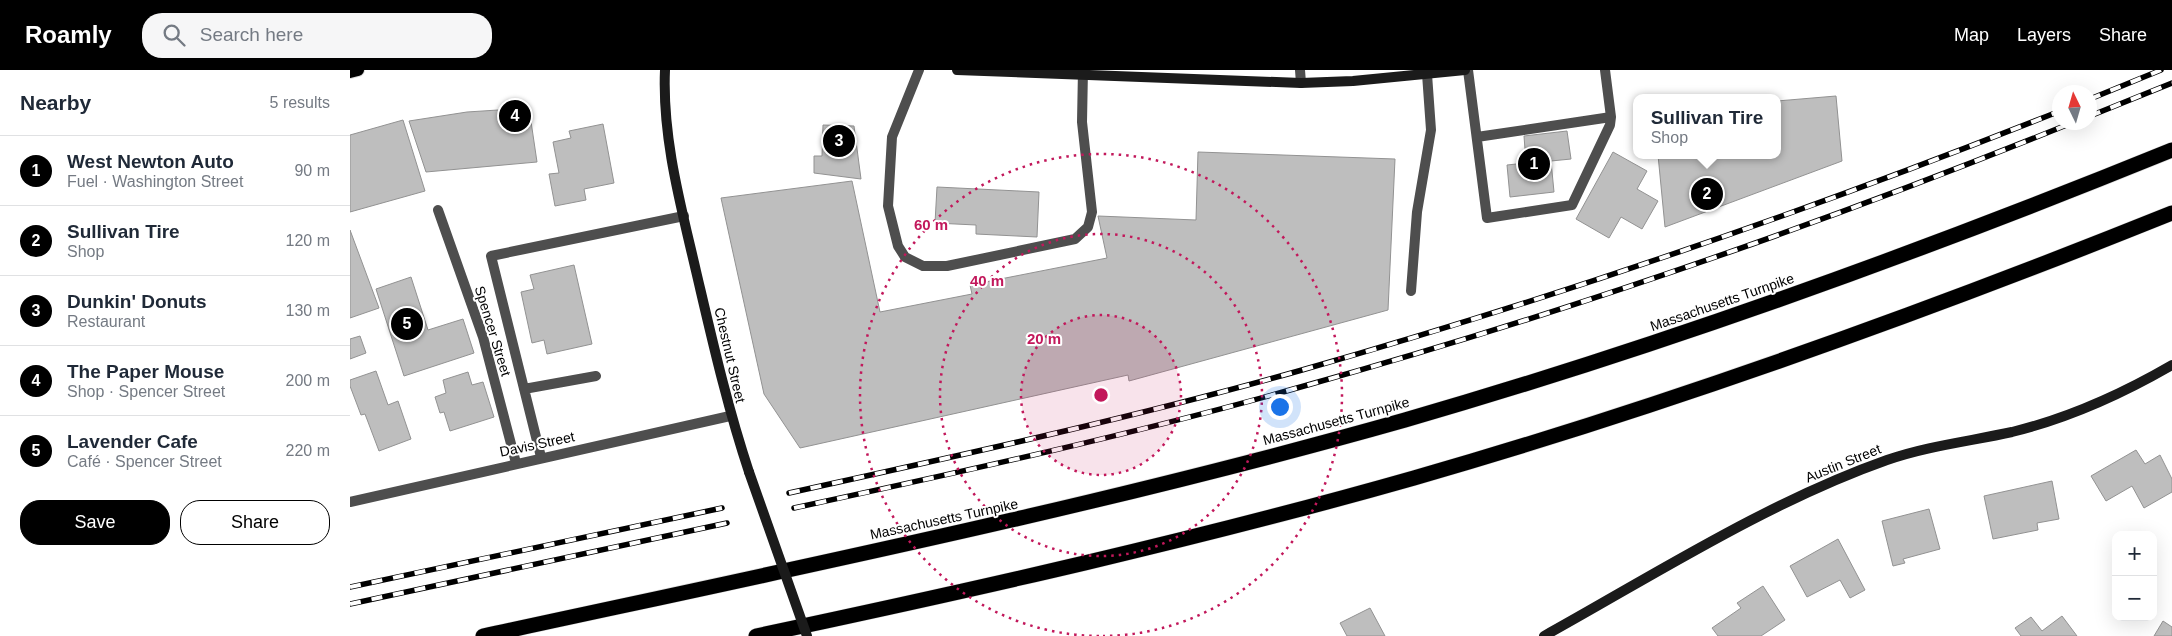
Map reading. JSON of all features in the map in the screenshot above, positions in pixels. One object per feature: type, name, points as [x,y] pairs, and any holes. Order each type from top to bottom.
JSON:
[{"type":"highway","name":"Massachusetts Turnpike","points":[[483,636],[1031,516],[1214,471],[1407,419],[1596,362],[1776,301],[1980,227],[2172,150]]},
{"type":"highway","points":[[756,636],[1130,554],[1509,450],[1690,392],[1885,325],[2172,213]]},
{"type":"main road","points":[[350,72],[358,70]]},
{"type":"main road","name":"Chestnut Street","points":[[665,70],[667,126],[684,216],[730,416],[807,636]]},
{"type":"main road","points":[[957,70],[1193,75],[1301,83],[1353,81],[1467,70]]},
{"type":"main road","name":"Austin Street","points":[[1544,636],[1744,525],[1841,477],[1889,459],[2013,431],[2061,418],[2107,399],[2172,365]]},
{"type":"street","points":[[919,70],[892,137],[888,206],[898,246],[905,257],[923,266],[947,266],[1075,240],[1088,227],[1092,212],[1082,122],[1083,73]]},
{"type":"street","points":[[1300,70],[1301,83]]},
{"type":"street","points":[[1467,70],[1487,218],[1572,204],[1608,132],[1611,117],[1605,70]]},
{"type":"street","points":[[1411,291],[1417,212],[1431,130],[1427,74]]},
{"type":"street","points":[[1477,137],[1611,117]]},
{"type":"street","name":"Spencer Street","points":[[438,210],[483,337],[516,463]]},
{"type":"street","points":[[542,457],[491,256],[684,216]]},
{"type":"street","points":[[524,389],[596,376]]},
{"type":"street","name":"Davis Street","points":[[350,502],[542,457],[730,416]]},
{"type":"building","points":[[1836,96],[1842,161],[1665,227],[1658,159],[1781,159],[1781,101]]},
{"type":"building","points":[[529,108],[537,162],[426,172],[409,121],[467,112]]},
{"type":"building","points":[[403,120],[425,191],[350,212],[350,135]]},
{"type":"building","points":[[603,124],[614,183],[584,189],[586,200],[555,206],[549,174],[559,173],[553,142],[571,138],[569,131]]},
{"type":"building","points":[[823,125],[854,126],[861,179],[814,173],[814,156],[822,156]]},
{"type":"building","points":[[1567,131],[1571,159],[1551,161],[1554,192],[1510,197],[1507,165],[1526,163],[1524,136]]},
{"type":"building","points":[[1198,152],[1395,159],[1388,310],[1129,381],[1128,375],[800,448],[764,394],[721,198],[852,181],[880,312],[972,294],[970,285],[1107,258],[1098,216],[1196,220]]},
{"type":"building","points":[[1613,152],[1647,171],[1637,189],[1658,201],[1642,229],[1621,217],[1609,238],[1576,219]]},
{"type":"building","points":[[937,187],[1039,192],[1037,237],[976,234],[976,225],[935,223]]},
{"type":"building","points":[[350,230],[379,308],[350,318]]},
{"type":"building","points":[[574,265],[592,344],[547,354],[544,340],[532,343],[521,292],[534,289],[530,275]]},
{"type":"building","points":[[411,277],[428,330],[463,319],[474,353],[404,376],[376,289]]},
{"type":"building","points":[[360,336],[366,353],[350,359],[350,339]]},
{"type":"building","points":[[376,371],[388,405],[398,401],[411,439],[379,451],[365,414],[361,415],[350,386],[350,380]]},
{"type":"building","points":[[468,372],[472,385],[483,382],[494,417],[450,431],[444,412],[440,413],[435,397],[446,393],[443,380]]},
{"type":"building","points":[[2136,450],[2145,464],[2160,455],[2172,479],[2172,492],[2144,508],[2132,486],[2106,501],[2091,476]]},
{"type":"building","points":[[2052,481],[2059,519],[2037,523],[2038,530],[1993,539],[1984,496]]},
{"type":"building","points":[[1929,509],[1940,549],[1903,559],[1905,563],[1893,566],[1882,521]]},
{"type":"building","points":[[1838,539],[1865,590],[1850,598],[1840,580],[1807,597],[1790,566]]},
{"type":"building","points":[[1763,586],[1785,620],[1761,636],[1718,636],[1712,628],[1741,608],[1737,603]]},
{"type":"building","points":[[1370,608],[1385,636],[1347,636],[1340,623]]},
{"type":"building","points":[[2062,616],[2077,636],[2021,636],[2015,628],[2031,617],[2042,631]]},
{"type":"building","points":[[2163,621],[2172,627],[2172,636],[2154,636]]},
{"type":"railway","points":[[2097,96],[2161,70]]},
{"type":"railway","points":[[2097,113],[2172,83]]},
{"type":"railway","points":[[789,493],[1111,420],[1238,388],[1398,342],[1589,282],[1779,217],[2052,114]]},
{"type":"railway","points":[[794,508],[1114,436],[1241,404],[1402,358],[1693,265],[1884,196],[2054,130]]},
{"type":"railway","points":[[350,587],[722,508]]},
{"type":"railway","points":[[350,604],[727,523]]},
{"type":"place","name":"The Paper Mouse","points":[[515,116]]},
{"type":"place","name":"Dunkin' Donuts","points":[[839,141]]},
{"type":"place","name":"West Newton Auto","points":[[1534,164]]},
{"type":"place","name":"Sullivan Tire","points":[[1707,194]]},
{"type":"place","name":"Lavender Cafe","points":[[407,324]]}]
